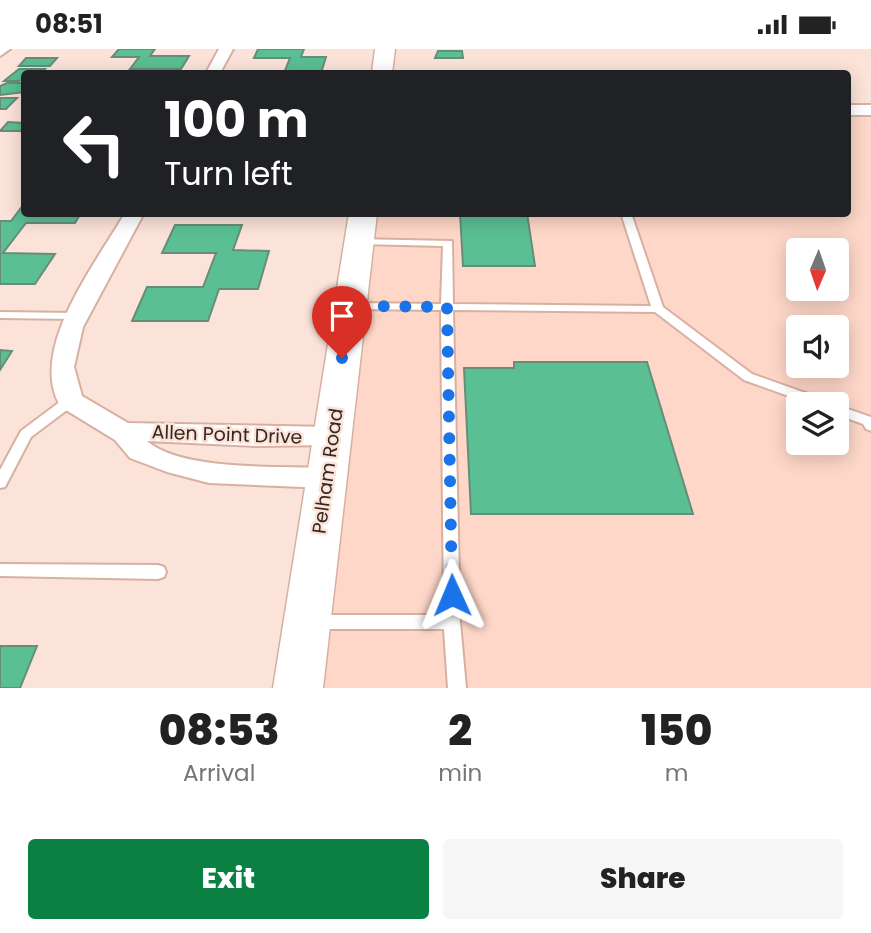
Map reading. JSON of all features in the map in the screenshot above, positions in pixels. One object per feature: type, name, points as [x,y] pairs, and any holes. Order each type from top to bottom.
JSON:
[{"type":"main road","points":[[382,70],[385,49]]},
{"type":"main road","name":"Pelham Road","points":[[298,688],[361,227]]},
{"type":"street","points":[[215,70],[226,49]]},
{"type":"street","points":[[851,110],[871,110]]},
{"type":"street","points":[[70,401],[62,367],[64,350],[76,316],[133,217]]},
{"type":"street","name":"Allen Point Drive","points":[[70,401],[124,433],[140,451],[209,473],[326,478]]},
{"type":"street","name":"Allen Point Drive","points":[[124,433],[156,431],[257,437],[331,436]]},
{"type":"lane","points":[[627,217],[658,309],[748,377],[790,392]]},
{"type":"lane","points":[[361,227],[448,243],[453,622],[457,688]]},
{"type":"lane","points":[[350,306],[658,309]]},
{"type":"lane","points":[[0,315],[76,316]]},
{"type":"lane","points":[[0,483],[26,434],[70,401]]},
{"type":"lane","points":[[849,414],[868,421],[871,426]]},
{"type":"lane","points":[[0,570],[158,572]]},
{"type":"lane","points":[[307,622],[453,622]]},
{"type":"shaded area","points":[[851,110],[871,110],[871,688],[298,688],[363,217],[851,217]]},
{"type":"building","points":[[119,49],[155,49],[150,56],[189,56],[181,69],[130,69],[139,57],[112,57]]},
{"type":"building","points":[[258,49],[304,49],[301,57],[326,57],[322,70],[285,70],[290,58],[254,58]]},
{"type":"building","points":[[438,51],[462,51],[463,58],[435,58]]},
{"type":"building","points":[[26,58],[57,58],[50,66],[19,66]]},
{"type":"building","points":[[19,69],[45,69],[21,70],[21,80],[4,81]]},
{"type":"building","points":[[21,83],[21,92],[0,95],[0,86]]},
{"type":"building","points":[[0,98],[17,98],[6,109],[0,109]]},
{"type":"building","points":[[8,122],[21,123],[21,131],[0,131]]},
{"type":"building","points":[[21,208],[21,217],[79,217],[75,223],[26,223],[3,253],[55,254],[35,284],[0,284],[0,221],[11,221]]},
{"type":"building","points":[[460,217],[528,217],[535,266],[463,266]]},
{"type":"building","points":[[175,225],[242,225],[233,250],[269,251],[258,289],[219,289],[208,321],[132,321],[147,287],[203,287],[216,253],[162,253]]},
{"type":"building","points":[[0,350],[12,351],[0,370]]},
{"type":"building","points":[[514,362],[647,362],[693,514],[471,514],[464,368],[514,368]]},
{"type":"building","points":[[0,646],[37,646],[20,688],[0,688]]},
{"type":"route","points":[[342,358],[350,306],[447,307],[452,595]]}]
